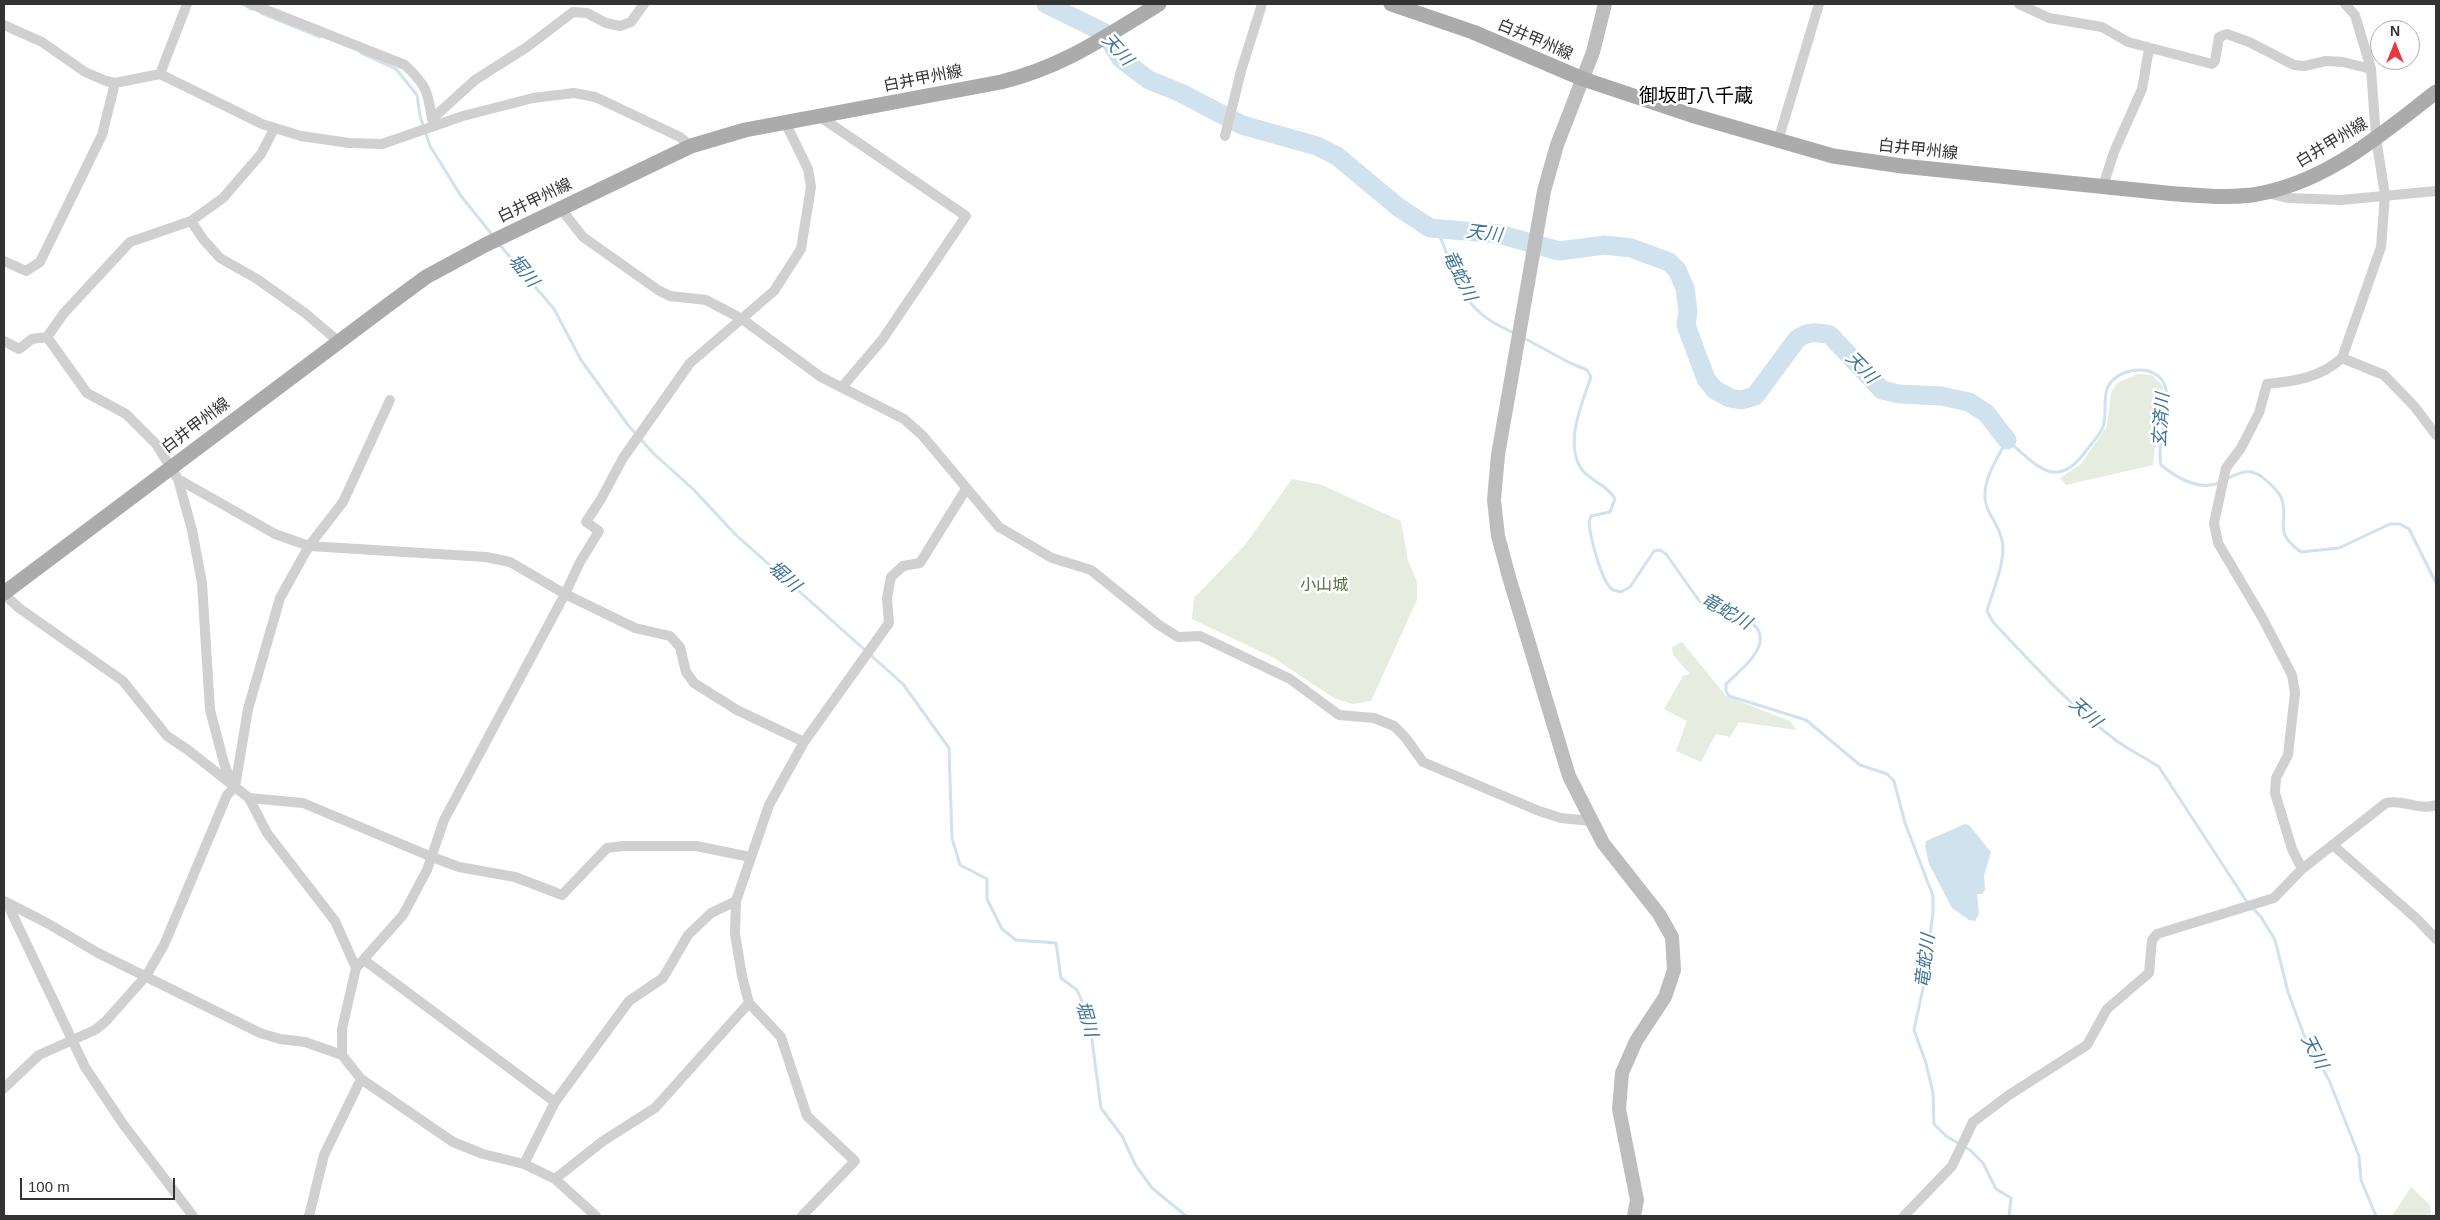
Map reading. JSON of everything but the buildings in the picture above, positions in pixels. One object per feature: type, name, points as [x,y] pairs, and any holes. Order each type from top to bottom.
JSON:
[{"type":"main road","name":"白井甲州線","points":[[4,594],[175,473],[338,341],[426,277],[495,240],[691,146],[745,130],[1008,80],[1053,66],[1090,48],[1158,4]]},
{"type":"main road","name":"白井甲州線","points":[[1391,4],[1473,32],[1583,79],[1778,141],[1833,156],[1870,162],[2208,197],[2266,193],[2315,177],[2376,138],[2436,92]]},
{"type":"street","points":[[160,74],[187,4]]},
{"type":"street","points":[[251,4],[405,65],[419,79],[428,93],[432,123]]},
{"type":"street","points":[[4,25],[42,42],[85,72],[115,83],[160,74],[274,128],[301,136],[382,144],[417,132],[432,123],[475,80],[527,47],[573,12],[586,13],[606,23],[620,26],[631,22],[644,4]]},
{"type":"street","points":[[1225,136],[1241,71],[1262,4]]},
{"type":"street","points":[[1605,4],[1593,52],[1558,145],[1544,191],[1531,255],[1494,479],[1494,500],[1498,536],[1569,776],[1603,844],[1659,914],[1672,937],[1674,970],[1665,997],[1636,1041],[1622,1073],[1619,1109],[1638,1200],[1634,1216]]},
{"type":"street","points":[[1778,141],[1819,4]]},
{"type":"street","points":[[2019,4],[2049,18],[2102,27],[2128,42],[2212,64],[2215,62],[2219,37],[2227,34],[2248,42],[2294,65],[2304,66],[2326,61],[2343,62],[2370,69]]},
{"type":"street","points":[[2345,4],[2355,15],[2370,66]]},
{"type":"street","points":[[2103,186],[2114,152],[2142,89],[2149,49]]},
{"type":"street","points":[[2302,869],[2292,849],[2275,793],[2276,778],[2288,755],[2295,693],[2292,675],[2264,619],[2218,543],[2214,523],[2224,473],[2242,448],[2258,413],[2267,384],[2310,378],[2332,368],[2342,358],[2381,247],[2385,195],[2376,138],[2376,111],[2371,70]]},
{"type":"street","points":[[4,261],[26,271],[40,262],[102,135],[115,83]]},
{"type":"street","points":[[432,123],[532,98],[574,93],[595,97],[680,137],[691,146]]},
{"type":"street","points":[[818,116],[966,216],[882,340],[842,387]]},
{"type":"street","points":[[342,1055],[342,1029],[356,968],[403,915],[432,857],[444,820],[565,594],[580,562],[599,532],[586,522],[637,437],[690,363],[774,291],[796,257],[803,240],[811,187],[808,169],[785,122]]},
{"type":"street","points":[[47,337],[64,313],[130,242],[191,220],[223,198],[262,154],[274,128]]},
{"type":"street","points":[[2266,193],[2287,198],[2320,200],[2436,192]]},
{"type":"street","points":[[560,209],[583,237],[658,290],[670,296],[706,300],[742,319],[821,377],[904,419],[923,436],[999,527],[1052,558],[1091,570],[1159,625],[1178,637],[1200,636],[1290,679],[1339,715],[1374,718],[1394,726],[1405,737],[1423,762],[1539,811],[1561,818],[1591,821]]},
{"type":"street","points":[[191,220],[203,239],[220,258],[257,279],[305,313],[338,341]]},
{"type":"street","points":[[4,341],[19,349],[32,338],[47,337]]},
{"type":"street","points":[[47,337],[87,393],[126,414],[156,444],[175,473],[192,530],[202,584],[210,710],[224,763],[234,786]]},
{"type":"street","points":[[2342,358],[2384,375],[2414,406],[2436,435]]},
{"type":"street","points":[[4,1088],[39,1055],[95,1030],[106,1022],[146,976],[164,945],[227,794],[234,786],[248,709],[280,598],[309,546],[343,502],[390,400]]},
{"type":"street","points":[[175,473],[274,534],[309,546],[486,557],[510,562],[565,594],[635,628],[670,636],[680,647],[686,672],[694,682],[738,710],[804,742]]},
{"type":"street","points":[[802,1216],[855,1162],[807,1116],[781,1037],[749,1003],[735,934],[736,901],[769,804],[804,742],[863,656],[889,623],[887,598],[891,577],[903,566],[920,563],[966,489]]},
{"type":"street","points":[[4,594],[19,608],[123,681],[166,736],[249,798],[267,833],[335,921],[356,968]]},
{"type":"street","points":[[249,798],[303,803],[432,857],[459,866],[515,877],[562,896],[607,848],[623,846],[696,846],[750,857]]},
{"type":"street","points":[[1904,1216],[1952,1166],[1973,1122],[2009,1095],[2088,1045],[2107,1009],[2149,973],[2152,940],[2157,934],[2274,898],[2302,869],[2386,804],[2396,801],[2415,807],[2436,805]]},
{"type":"street","points":[[2334,846],[2418,920],[2436,939]]},
{"type":"street","points":[[524,1164],[555,1102],[629,1001],[663,978],[688,935],[711,913],[736,901]]},
{"type":"street","points":[[5,902],[47,923],[98,953],[260,1033],[280,1039],[305,1042],[342,1055],[361,1080],[454,1142],[484,1154],[524,1164],[555,1179],[596,1216]]},
{"type":"street","points":[[5,902],[85,1067],[123,1124],[193,1216]]},
{"type":"street","points":[[364,960],[555,1102]]},
{"type":"street","points":[[555,1179],[603,1141],[655,1108],[749,1003]]},
{"type":"street","points":[[309,1216],[324,1155],[361,1080]]},
{"type":"green space","points":[[2138,374],[2152,375],[2163,386],[2162,406],[2153,465],[2066,485],[2060,478],[2081,464],[2107,426],[2111,393],[2117,383]]},
{"type":"green space","name":"小山城","points":[[1292,479],[1322,485],[1401,521],[1408,561],[1417,582],[1417,600],[1371,701],[1353,704],[1334,698],[1272,657],[1192,619],[1194,598],[1245,545]]},
{"type":"green space","points":[[1682,642],[1726,696],[1790,721],[1797,730],[1739,722],[1730,737],[1716,734],[1701,762],[1676,751],[1687,721],[1664,709],[1683,676],[1690,674],[1673,655],[1672,647]]},
{"type":"green space","points":[[2411,1187],[2430,1205],[2431,1216],[2392,1216]]},
{"type":"water","points":[[1965,824],[1969,825],[1991,852],[1984,876],[1985,890],[1982,894],[1977,894],[1979,914],[1975,921],[1969,920],[1952,908],[1929,864],[1925,846],[1926,841]]},
{"type":"waterway","name":"堀川","points":[[242,4],[251,9]]},
{"type":"waterway","name":"天川","points":[[1046,4],[1105,33],[1121,59],[1149,80],[1181,93],[1242,125],[1317,146],[1337,156],[1398,207],[1430,228],[1499,234],[1559,251],[1605,245],[1631,248],[1669,262],[1677,270],[1685,288],[1688,311],[1686,325],[1706,379],[1715,390],[1730,398],[1741,400],[1755,396],[1797,339],[1809,333],[1821,333],[1830,335],[1882,390],[1899,394],[1941,396],[1969,402],[1986,413],[2007,440]]},
{"type":"waterway","name":"堀川","points":[[261,13],[320,37]]},
{"type":"waterway","name":"堀川","points":[[361,53],[396,69],[417,95],[420,116],[430,146],[461,196],[494,237]]},
{"type":"waterway","name":"竜蛇川","points":[[1436,227],[1458,281],[1469,301],[1484,316],[1514,333]]},
{"type":"waterway","name":"堀川","points":[[499,244],[554,309],[581,360],[628,425],[653,453],[693,489],[736,535],[903,684],[949,748],[952,838],[960,865],[987,879],[987,899],[1002,929],[1016,940],[1056,943],[1061,978],[1077,990],[1089,1018],[1101,1108],[1122,1136],[1136,1166],[1152,1188],[1186,1216]]},
{"type":"waterway","name":"竜蛇川","points":[[1522,337],[1587,370],[1591,377],[1576,424],[1575,449],[1577,461],[1583,471],[1608,490],[1615,499],[1610,512],[1591,516],[1589,522],[1600,569],[1613,590],[1621,592],[1630,587],[1654,551],[1660,550],[1666,554],[1700,602],[1737,614],[1751,622],[1759,631],[1758,649],[1744,667],[1726,684],[1726,691],[1729,696],[1806,720],[1860,765],[1887,774],[1894,781],[1905,823],[1933,896],[1933,913],[1923,988],[1914,1030],[1926,1063],[1933,1093],[1934,1124],[1946,1136],[1970,1150],[1983,1163],[1996,1189],[2011,1198],[2009,1216]]},
{"type":"waterway","name":"天川","points":[[2221,482],[2213,485],[2189,482],[2174,475],[2161,465],[2160,445],[2167,404],[2165,386],[2161,378],[2154,373],[2145,371],[2136,370],[2118,376],[2107,389],[2102,430],[2074,464],[2064,471],[2045,470],[2036,465],[2007,440],[1986,484],[1986,503],[2000,533],[2003,547],[2000,571],[1987,611],[1993,622],[2081,712],[2118,742],[2159,767],[2247,902],[2261,917],[2275,940],[2288,992],[2304,1035],[2329,1080],[2359,1156],[2361,1180],[2376,1216]]},
{"type":"waterway","name":"玄済川","points":[[2226,479],[2243,472],[2253,472],[2273,487],[2281,497],[2286,538],[2301,552],[2339,548],[2390,524],[2400,524],[2409,529],[2436,583]]},
{"type":"district","name":"御坂町八千蔵","points":[[1696,97]]}]
